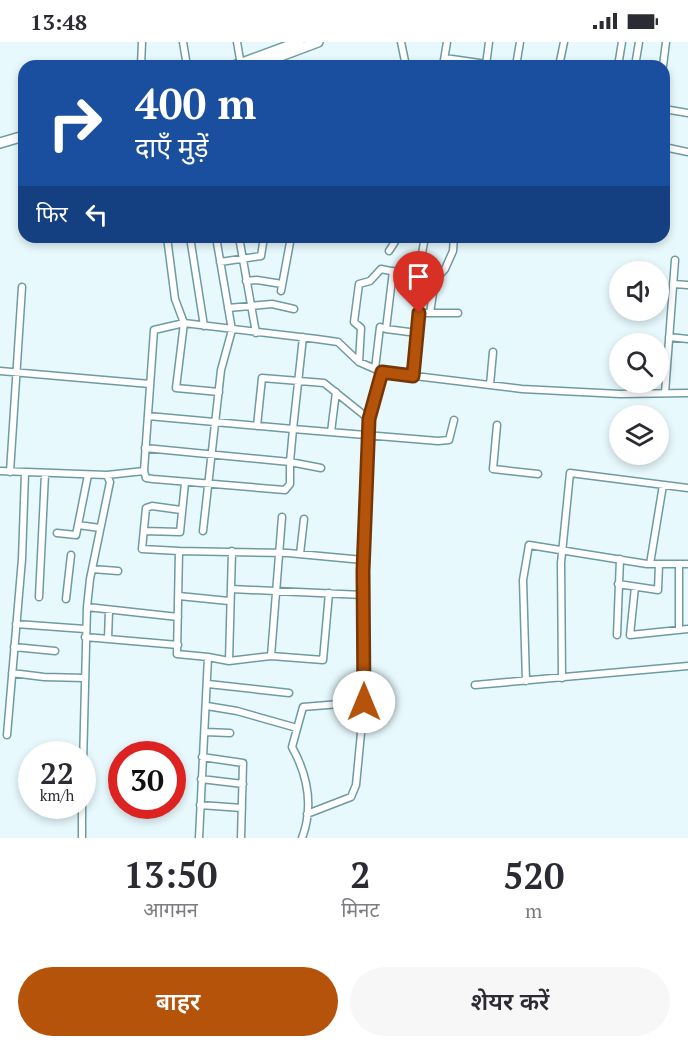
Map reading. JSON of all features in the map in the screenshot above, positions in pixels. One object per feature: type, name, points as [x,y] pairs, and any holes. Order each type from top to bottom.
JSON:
[{"type":"main road","points":[[251,60],[299,42]]},
{"type":"main road","points":[[270,60],[318,42]]},
{"type":"main road","points":[[0,143],[18,138]]},
{"type":"main road","points":[[0,150],[18,145]]},
{"type":"street","points":[[141,60],[142,42]]},
{"type":"street","points":[[183,42],[186,60]]},
{"type":"street","points":[[237,42],[238,60]]},
{"type":"street","points":[[401,42],[405,60]]},
{"type":"street","points":[[447,42],[445,58],[457,60]]},
{"type":"street","points":[[487,60],[489,42]]},
{"type":"street","points":[[517,60],[520,42]]},
{"type":"street","points":[[560,60],[564,42]]},
{"type":"street","points":[[619,60],[622,42]]},
{"type":"street","points":[[636,60],[639,42]]},
{"type":"street","points":[[664,60],[666,42]]},
{"type":"street","points":[[670,110],[688,113]]},
{"type":"street","points":[[670,148],[688,152]]},
{"type":"street","points":[[168,243],[175,299],[184,323],[176,388],[219,392]]},
{"type":"street","points":[[191,243],[204,326]]},
{"type":"street","points":[[203,531],[221,370],[232,330],[217,243]]},
{"type":"street","points":[[240,243],[256,333]]},
{"type":"street","points":[[220,262],[261,256],[263,243]]},
{"type":"street","points":[[246,281],[281,288],[290,243]]},
{"type":"street","points":[[389,251],[394,243]]},
{"type":"street","points":[[418,275],[424,243]]},
{"type":"street","points":[[430,313],[435,280],[445,269],[453,251],[454,243]]},
{"type":"street","points":[[675,260],[669,337],[688,339]]},
{"type":"street","points":[[359,362],[361,328],[354,322],[359,284],[370,281],[381,269],[435,280]]},
{"type":"street","points":[[386,329],[393,271]]},
{"type":"street","points":[[673,284],[688,285]]},
{"type":"street","points":[[10,472],[22,287]]},
{"type":"street","points":[[228,308],[272,304],[294,309]]},
{"type":"street","points":[[413,376],[419,313],[458,313]]},
{"type":"street","points":[[303,337],[290,462],[290,484],[285,490],[147,478],[144,471],[145,448],[154,330],[184,323],[256,333],[303,337],[338,342],[359,362],[382,372],[556,391],[609,392]]},
{"type":"street","points":[[375,369],[380,327],[417,333]]},
{"type":"street","points":[[490,385],[493,352]]},
{"type":"street","points":[[0,371],[150,384]]},
{"type":"street","points":[[307,814],[351,797],[356,785],[364,702],[363,560],[369,419],[382,372]]},
{"type":"street","points":[[257,426],[262,378],[299,379],[324,383],[369,419]]},
{"type":"street","points":[[331,432],[336,392]]},
{"type":"street","points":[[669,393],[688,393]]},
{"type":"street","points":[[148,416],[438,441],[449,440],[454,420]]},
{"type":"street","points":[[497,425],[493,469],[538,474]]},
{"type":"street","points":[[145,448],[290,462],[321,468]]},
{"type":"street","points":[[0,471],[88,475],[144,471]]},
{"type":"street","points":[[7,735],[25,473]]},
{"type":"street","points":[[562,678],[562,550],[570,473],[688,488]]},
{"type":"street","points":[[39,597],[45,474]]},
{"type":"street","points":[[57,533],[76,535],[88,475]]},
{"type":"street","points":[[84,741],[87,607],[92,569],[110,482],[107,475]]},
{"type":"street","points":[[144,531],[180,532],[185,483]]},
{"type":"street","points":[[650,564],[663,485]]},
{"type":"street","points":[[181,510],[152,506],[146,508],[142,549],[300,554],[363,560]]},
{"type":"street","points":[[271,656],[282,517]]},
{"type":"street","points":[[300,554],[304,519]]},
{"type":"street","points":[[78,525],[100,528]]},
{"type":"street","points":[[526,681],[523,580],[530,545],[650,564],[688,564]]},
{"type":"street","points":[[179,551],[177,654],[229,661],[271,656],[323,660],[329,593]]},
{"type":"street","points":[[229,661],[232,551]]},
{"type":"street","points":[[66,599],[71,555]]},
{"type":"street","points":[[616,635],[620,559]]},
{"type":"street","points":[[618,584],[658,590],[659,564]]},
{"type":"street","points":[[679,564],[679,630]]},
{"type":"street","points":[[92,569],[118,571]]},
{"type":"street","points":[[635,587],[630,634],[688,629]]},
{"type":"street","points":[[231,589],[363,595]]},
{"type":"street","points":[[179,596],[229,601]]},
{"type":"street","points":[[87,607],[178,617]]},
{"type":"street","points":[[108,639],[109,611]]},
{"type":"street","points":[[16,624],[85,630]]},
{"type":"street","points":[[85,637],[125,643],[178,645]]},
{"type":"street","points":[[14,647],[55,651]]},
{"type":"street","points":[[199,838],[208,657]]},
{"type":"street","points":[[474,684],[688,666]]},
{"type":"street","points":[[12,673],[44,678],[85,678]]},
{"type":"street","points":[[208,684],[289,693]]},
{"type":"street","points":[[302,838],[309,793],[304,768],[292,747],[303,707],[364,702]]},
{"type":"street","points":[[207,706],[237,711],[297,728]]},
{"type":"street","points":[[0,720],[8,721]]},
{"type":"street","points":[[205,732],[230,733]]},
{"type":"street","points":[[202,757],[243,763],[241,838]]},
{"type":"street","points":[[201,779],[243,784]]},
{"type":"street","points":[[200,805],[242,808]]},
{"type":"street","points":[[81,838],[82,819]]},
{"type":"route","points":[[364,702],[363,571],[369,419],[382,372],[413,376],[419,313]]}]
